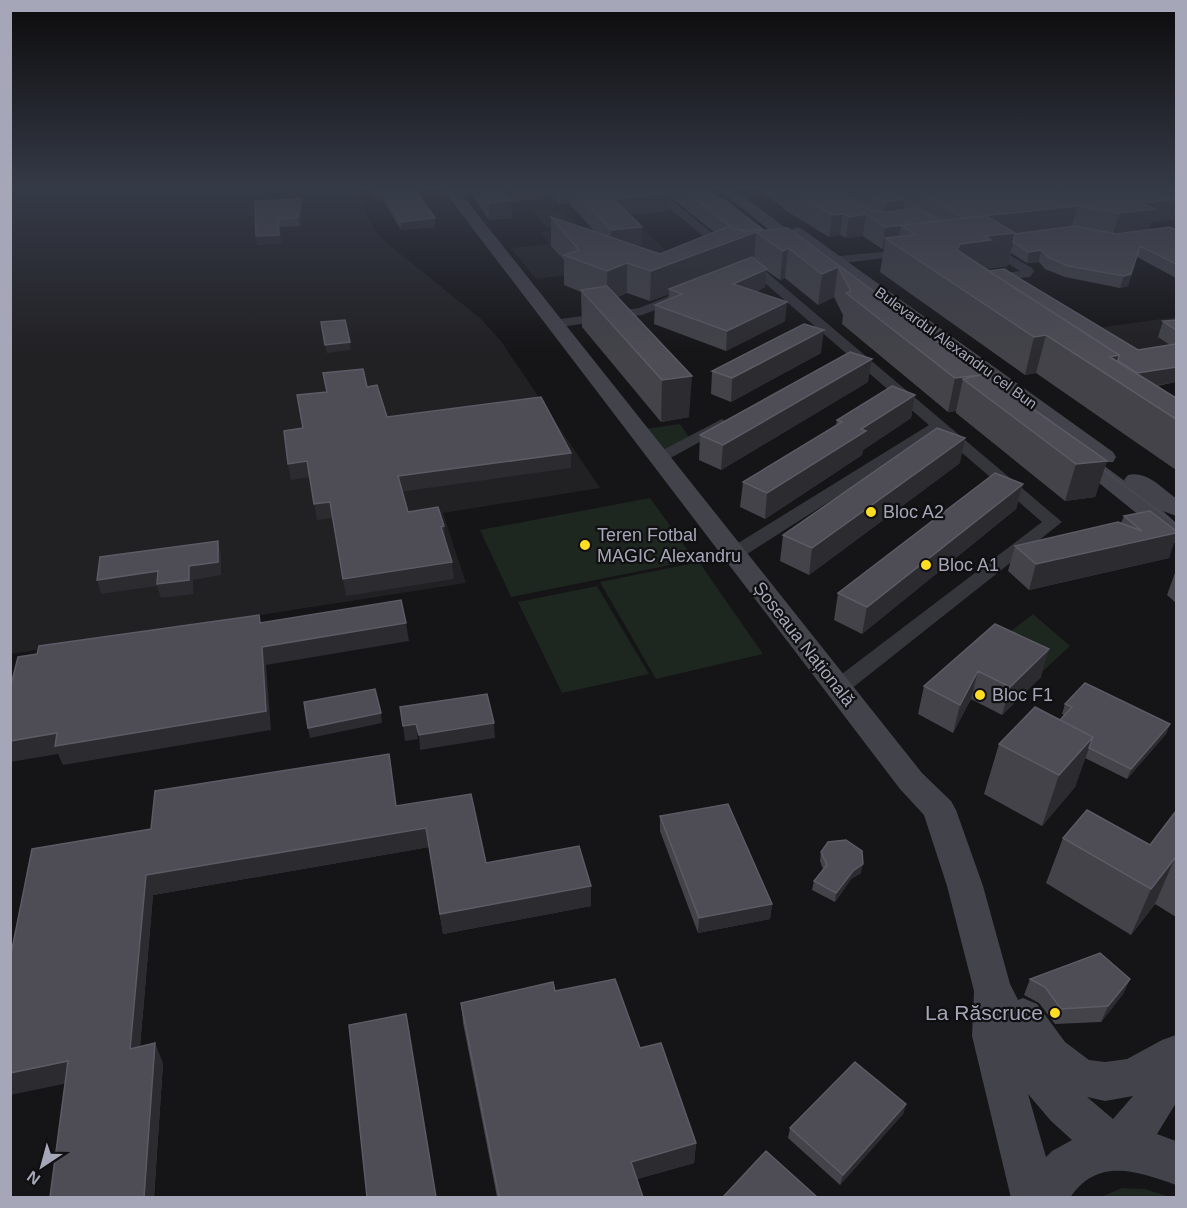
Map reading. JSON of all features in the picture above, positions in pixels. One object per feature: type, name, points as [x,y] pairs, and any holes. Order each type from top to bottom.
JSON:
[{"type":"main road","name":"Șoseaua Națională","points":[[492,243],[911,781],[939,810],[978,930],[991,987],[992,1036],[1034,1197]]},
{"type":"main road","name":"Bulevardul Alexandru cel Bun","points":[[787,243],[793,249],[829,262],[1176,509]]},
{"type":"main road","name":"Bulevardul Alexandru cel Bun","points":[[806,243],[1140,504],[1176,536]]},
{"type":"main road","points":[[978,930],[1032,1032],[1047,1053],[1072,1074],[1096,1081],[1122,1080],[1176,1053]]},
{"type":"main road","name":"Șoseaua Națională","points":[[991,987],[1034,1070],[1066,1107],[1115,1148]]},
{"type":"main road","points":[[1115,1148],[1142,1119],[1176,1068]]},
{"type":"main road","points":[[1046,1197],[1051,1182],[1068,1164],[1096,1152],[1115,1148],[1148,1152],[1176,1163]]},
{"type":"street","points":[[716,243],[727,251],[743,255]]},
{"type":"street","points":[[975,281],[1026,274],[1028,271],[980,243]]},
{"type":"street","points":[[829,262],[924,250]]},
{"type":"street","points":[[732,275],[753,267],[849,356],[939,425],[1053,522],[838,688]]},
{"type":"street","points":[[554,324],[642,311],[691,292]]},
{"type":"street","points":[[659,458],[731,419]]},
{"type":"street","points":[[734,554],[939,425]]},
{"type":"shaded area","points":[[11,243],[387,243],[481,319],[501,341],[600,488],[443,513],[466,583],[11,654]]},
{"type":"shaded area","points":[[658,243],[672,256],[669,262],[536,279],[511,248],[549,244]]},
{"type":"shaded area","points":[[1176,317],[1176,366],[1158,367],[1096,328]]},
{"type":"shaded area","points":[[680,424],[689,437],[666,449],[654,446],[644,429]]},
{"type":"shaded area","name":"Teren Fotbal MAGIC Alexandru","points":[[650,498],[695,560],[511,597],[480,530]]},
{"type":"shaded area","points":[[699,562],[763,654],[656,679],[600,582]]},
{"type":"shaded area","points":[[597,586],[649,674],[562,693],[518,602]]},
{"type":"shaded area","points":[[1033,614],[1070,646],[1043,671],[992,646]]},
{"type":"shaded area","points":[[1122,1188],[1145,1189],[1170,1197],[1101,1197]]},
{"type":"building","points":[[573,243],[629,243],[660,254],[686,243],[725,243],[651,271],[627,263],[607,271],[564,255],[579,250]]},
{"type":"building","points":[[772,243],[809,243],[910,318],[905,319],[1107,461],[1076,464],[963,379],[980,375],[955,378],[846,293],[851,291],[838,267],[822,274],[788,248],[783,251]]},
{"type":"building","points":[[893,243],[965,243],[960,244],[957,250],[1119,355],[1110,357],[1176,398],[1176,419],[1046,335],[1034,337]]},
{"type":"building","points":[[1015,243],[1176,243],[1176,264],[1140,246],[1131,274],[1124,276],[1068,266],[1048,257],[1041,250],[1029,252]]},
{"type":"building","points":[[752,257],[767,269],[733,284],[787,302],[727,331],[655,305],[682,294],[669,289]]},
{"type":"building","points":[[1004,269],[1138,350],[1176,344],[1176,367],[1137,373],[1118,361],[1119,355],[988,271]]},
{"type":"building","points":[[607,286],[692,376],[662,380],[581,290]]},
{"type":"building","points":[[345,320],[350,342],[325,345],[321,322]]},
{"type":"building","points":[[1176,320],[1176,330],[1163,321]]},
{"type":"building","points":[[804,324],[824,330],[732,378],[712,371]]},
{"type":"building","points":[[850,352],[872,359],[723,445],[700,435]]},
{"type":"building","points":[[363,369],[367,387],[377,385],[387,417],[541,397],[571,453],[398,476],[408,512],[438,507],[444,526],[441,527],[452,562],[343,579],[330,502],[314,504],[307,461],[288,464],[284,431],[303,428],[297,395],[327,392],[323,373]]},
{"type":"building","points":[[892,386],[915,395],[861,429],[866,431],[767,493],[743,482],[842,422],[837,420]]},
{"type":"building","points":[[937,428],[965,438],[812,548],[783,535]]},
{"type":"building","points":[[995,473],[1023,484],[867,607],[838,593]]},
{"type":"building","points":[[1150,511],[1176,533],[1036,564],[1015,546],[1118,522],[1142,531],[1124,516]]},
{"type":"building","points":[[218,541],[218,562],[189,566],[189,580],[157,584],[158,571],[97,580],[100,557]]},
{"type":"building","points":[[401,600],[406,623],[262,647],[266,711],[55,746],[57,733],[10,741],[10,689],[18,657],[37,654],[39,646],[259,615],[260,623]]},
{"type":"building","points":[[995,624],[1049,649],[1010,687],[978,671],[960,705],[924,686]]},
{"type":"building","points":[[1085,683],[1170,724],[1131,769],[1089,748],[1093,737],[1060,720],[1072,707],[1065,704]]},
{"type":"building","points":[[375,689],[381,713],[308,728],[304,702]]},
{"type":"building","points":[[487,694],[494,723],[419,735],[416,724],[403,726],[400,707]]},
{"type":"building","points":[[1035,707],[1093,737],[1059,775],[999,744]]},
{"type":"building","points":[[389,754],[396,806],[471,794],[486,863],[579,846],[591,886],[440,914],[426,828],[146,875],[130,1049],[155,1043],[144,1197],[50,1197],[68,1061],[10,1073],[10,959],[32,849],[151,829],[155,791]]},
{"type":"building","points":[[728,804],[772,904],[699,918],[660,816]]},
{"type":"building","points":[[1087,810],[1150,845],[1176,811],[1176,859],[1151,889],[1063,838]]},
{"type":"building","points":[[846,840],[862,851],[863,864],[853,871],[836,893],[814,881],[827,865],[821,852],[828,842]]},
{"type":"building","points":[[1100,953],[1130,979],[1108,1006],[1061,1009],[1045,987],[1030,979]]},
{"type":"building","points":[[615,979],[640,1048],[661,1043],[696,1143],[631,1162],[643,1197],[499,1197],[461,1003],[553,982],[555,991]]},
{"type":"building","points":[[406,1014],[436,1197],[367,1197],[349,1025]]},
{"type":"building","points":[[855,1062],[906,1104],[843,1175],[790,1128]]},
{"type":"building","points":[[766,1151],[817,1197],[723,1197]]},
{"type":"tram line","points":[[897,310],[1001,386]]},
{"type":"tram line","points":[[1090,460],[1176,524]]},
{"type":"place","name":"Bloc A2","points":[[871,512]]},
{"type":"place","name":"Teren Fotbal MAGIC Alexandru","points":[[585,545]]},
{"type":"place","name":"Bloc A1","points":[[926,565]]},
{"type":"place","name":"Bloc F1","points":[[980,695]]},
{"type":"place","name":"La Răscruce","points":[[1055,1013]]}]
